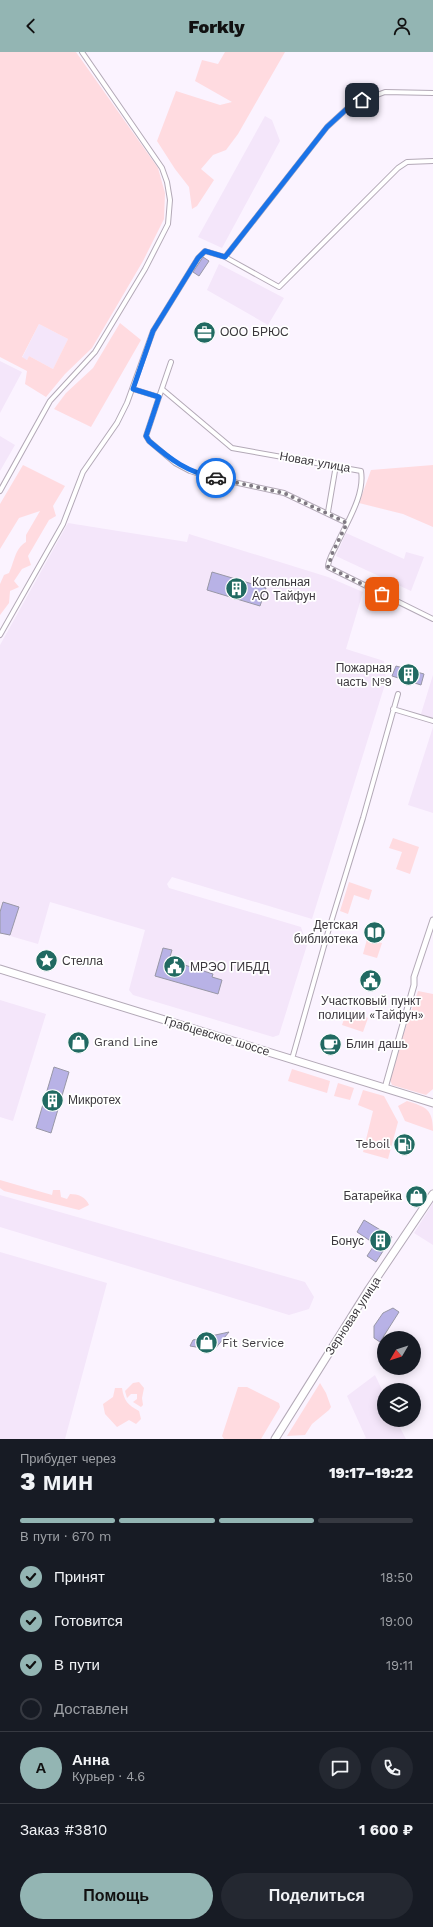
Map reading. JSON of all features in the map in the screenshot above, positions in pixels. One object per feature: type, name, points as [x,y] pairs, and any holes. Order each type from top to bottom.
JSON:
[{"type":"main road","name":"Грабцевское шоссе","points":[[0,969],[433,1103]]},
{"type":"main road","name":"Зерновая улица","points":[[275,1439],[355,1312],[433,1194]]},
{"type":"street","points":[[0,491],[50,402],[95,352],[145,269],[168,224],[170,200],[167,182],[162,168],[82,52]]},
{"type":"street","points":[[225,257],[327,127],[351,105],[385,92],[433,93]]},
{"type":"street","points":[[0,635],[63,524],[83,472],[117,422],[133,389],[153,331],[198,258],[205,251],[225,257],[279,287],[398,168],[407,162],[433,161]]},
{"type":"street","points":[[171,362],[146,436],[149,441],[175,463],[206,476],[284,493],[328,512],[347,523],[332,554],[328,567],[433,619]]},
{"type":"street","points":[[133,389],[159,397]]},
{"type":"street","name":"Новая улица","points":[[162,389],[232,448],[336,465],[361,471],[363,480],[347,523]]},
{"type":"street","points":[[328,512],[336,465]]},
{"type":"street","points":[[292,1059],[398,694]]},
{"type":"street","points":[[393,709],[433,721]]},
{"type":"street","points":[[385,1088],[414,985],[414,977],[433,920]]},
{"type":"shaded area","points":[[0,52],[76,52],[158,168],[165,193],[164,219],[143,261],[92,348],[65,374],[46,397],[25,384],[27,371],[0,357]],"holes":[[[39,324],[68,339],[53,369],[29,356],[27,360],[22,357]]]},
{"type":"shaded area","points":[[225,52],[285,52],[238,134],[226,150],[213,155],[201,169],[214,180],[197,206],[192,209],[189,187],[175,169],[157,141],[176,91],[220,105],[232,102],[195,81],[202,60],[218,64]]},
{"type":"shaded area","points":[[265,116],[272,120],[280,141],[222,248],[198,237]]},
{"type":"shaded area","points":[[219,264],[284,298],[268,325],[207,290]]},
{"type":"shaded area","points":[[120,323],[141,340],[91,427],[54,409],[66,393],[93,368]]},
{"type":"shaded area","points":[[39,324],[68,339],[53,369],[29,356],[27,360],[22,358]]},
{"type":"shaded area","points":[[0,361],[22,372],[0,413]]},
{"type":"shaded area","points":[[0,436],[15,445],[0,471]]},
{"type":"shaded area","points":[[23,465],[65,486],[53,506],[56,516],[49,520],[28,556],[31,565],[22,569],[14,581],[19,587],[10,591],[9,603],[0,615],[0,584],[4,575],[9,573],[19,548],[26,542],[26,535],[40,511],[19,518],[0,549],[0,504]]},
{"type":"shaded area","points":[[433,465],[433,527],[403,514],[359,503],[371,470]]},
{"type":"shaded area","points":[[68,523],[187,542],[189,534],[328,577],[363,592],[346,649],[384,661],[386,681],[312,919],[172,877],[167,884],[169,888],[301,927],[307,945],[279,1035],[273,1037],[133,995],[129,990],[145,930],[50,902],[38,944],[0,933],[0,645]]},
{"type":"shaded area","points":[[346,533],[404,559],[406,552],[424,557],[411,591],[336,556]]},
{"type":"shaded area","points":[[433,675],[433,718],[421,714]]},
{"type":"shaded area","points":[[433,727],[433,813],[408,805]]},
{"type":"shaded area","points":[[393,838],[419,847],[410,874],[396,869],[402,852],[389,848]]},
{"type":"shaded area","points":[[349,882],[372,890],[369,900],[354,895],[348,914],[340,911]]},
{"type":"shaded area","points":[[367,939],[382,943],[377,958],[363,954]]},
{"type":"shaded area","points":[[418,991],[433,994],[433,1089],[426,1095],[392,1085],[389,1077]]},
{"type":"shaded area","points":[[0,1000],[46,1014],[13,1121],[0,1117]]},
{"type":"shaded area","points":[[347,1010],[368,1018],[363,1032],[342,1025]]},
{"type":"shaded area","points":[[292,1069],[330,1081],[327,1093],[288,1081]]},
{"type":"shaded area","points":[[338,1083],[354,1088],[350,1100],[334,1096]]},
{"type":"shaded area","points":[[363,1090],[384,1096],[398,1122],[388,1159],[363,1152],[373,1111],[358,1105]]},
{"type":"shaded area","points":[[407,1101],[424,1107],[430,1113],[433,1131],[405,1121],[398,1106]]},
{"type":"shaded area","points":[[0,1180],[52,1195],[53,1190],[60,1190],[61,1197],[67,1199],[70,1194],[79,1195],[86,1200],[89,1205],[79,1210],[4,1191],[0,1188]]},
{"type":"shaded area","points":[[0,1195],[305,1282],[314,1297],[309,1309],[289,1315],[0,1227]]},
{"type":"shaded area","points":[[433,1203],[433,1245],[414,1233]]},
{"type":"shaded area","points":[[0,1252],[107,1283],[65,1439],[0,1439]]},
{"type":"shaded area","points":[[375,1375],[379,1383],[377,1383],[377,1427],[400,1427],[406,1439],[363,1439],[366,1438],[347,1396]]},
{"type":"shaded area","points":[[139,1382],[144,1388],[142,1398],[143,1405],[141,1407],[133,1402],[137,1399],[137,1394],[131,1394],[127,1398],[125,1391],[133,1383]]},
{"type":"shaded area","points":[[320,1383],[326,1393],[331,1407],[312,1424],[305,1435],[287,1436]]},
{"type":"shaded area","points":[[238,1387],[247,1387],[279,1403],[280,1407],[261,1439],[224,1439],[222,1436]]},
{"type":"shaded area","points":[[115,1388],[122,1388],[127,1402],[139,1411],[141,1419],[136,1424],[129,1420],[117,1427],[105,1414],[103,1404],[113,1397]]},
{"type":"building","points":[[203,257],[209,261],[199,276],[193,272]]},
{"type":"building","name":"Котельная АО Тайфун","points":[[212,572],[266,588],[260,606],[207,590]]},
{"type":"building","name":"Пожарная часть №9","points":[[396,666],[424,674],[421,685],[392,676]]},
{"type":"building","points":[[3,902],[19,907],[10,935],[0,933],[0,912]]},
{"type":"building","name":"МРЭО ГИБДД","points":[[163,948],[172,950],[169,960],[213,974],[212,977],[222,980],[218,994],[155,976]]},
{"type":"building","name":"Микротех","points":[[54,1067],[69,1072],[51,1133],[36,1128]]},
{"type":"building","name":"Бонус","points":[[364,1220],[392,1237],[376,1262],[367,1256],[375,1244],[357,1232]]},
{"type":"building","points":[[393,1308],[399,1312],[387,1331],[377,1331],[377,1340],[374,1338],[374,1326],[383,1313]]},
{"type":"building","name":"Fit Service","points":[[229,1332],[214,1350],[190,1346],[193,1340]]},
{"type":"way so far","points":[[216,478],[284,493],[328,512],[347,523],[328,563],[328,567],[382,594]]},
{"type":"place","name":"ООО БРЮС","points":[[205,332]]},
{"type":"place","name":"Котельная АО Тайфун","points":[[236,589]]},
{"type":"place","name":"Пожарная часть №9","points":[[408,675]]},
{"type":"place","name":"Детская библиотека","points":[[374,932]]},
{"type":"place","name":"Стелла","points":[[47,961]]},
{"type":"place","name":"МРЭО ГИБДД","points":[[174,967]]},
{"type":"place","name":"Участковый пункт полиции «Тайфун»","points":[[371,980]]},
{"type":"place","name":"Grand Line","points":[[78,1042]]},
{"type":"place","name":"Блин дашь","points":[[331,1044]]},
{"type":"place","name":"Микротех","points":[[53,1100]]},
{"type":"place","name":"Teboil","points":[[405,1144]]},
{"type":"place","name":"Батарейка","points":[[417,1196]]},
{"type":"place","name":"Бонус","points":[[380,1241]]},
{"type":"place","name":"Fit Service","points":[[206,1343]]},
{"type":"route","points":[[216,478],[206,476],[175,463],[149,441],[146,436],[159,397],[133,389],[153,331],[171,298],[198,258],[205,251],[225,257],[327,127],[351,105],[362,100]]}]
